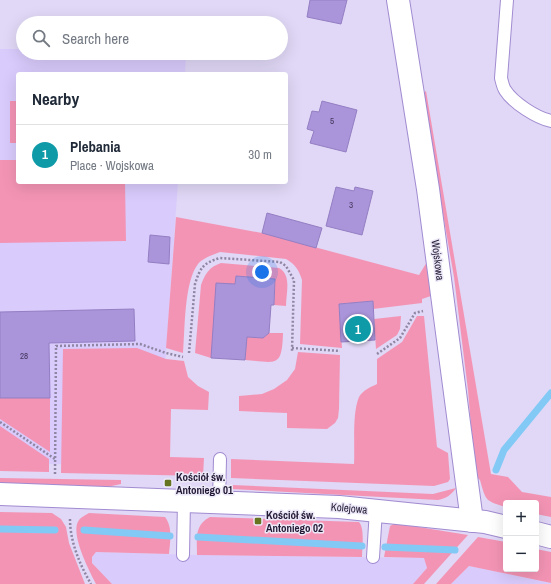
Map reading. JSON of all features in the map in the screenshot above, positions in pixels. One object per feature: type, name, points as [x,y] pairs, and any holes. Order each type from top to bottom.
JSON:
[{"type":"street","name":"Wojskowa","points":[[398,0],[428,189],[472,521]]},
{"type":"street","name":"Kolejowa","points":[[0,494],[339,506],[472,521],[503,526]]},
{"type":"street","points":[[539,534],[551,537]]},
{"type":"lane","points":[[507,0],[501,78],[504,90],[518,104],[545,120],[551,121]]},
{"type":"lane","points":[[219,501],[220,459]]},
{"type":"lane","points":[[183,555],[184,500]]},
{"type":"lane","points":[[373,557],[376,510]]},
{"type":"path","points":[[189,353],[195,284],[198,274],[204,265],[220,258],[280,262],[286,266],[294,280],[292,350],[340,351]]},
{"type":"path","points":[[377,354],[400,338],[415,313],[423,311]]},
{"type":"path","points":[[56,476],[56,346],[140,344],[166,353],[184,357]]},
{"type":"path","points":[[0,422],[55,459]]},
{"type":"path","points":[[72,497],[70,521],[73,542],[91,584]]},
{"type":"shaded area","points":[[0,49],[16,49],[16,60],[186,60],[185,72],[16,72],[16,184],[178,184],[158,466],[55,464],[0,465]]},
{"type":"shaded area","points":[[426,91],[491,474],[508,477],[522,492],[551,497],[551,517],[539,515],[539,500],[503,500],[503,506],[490,501],[485,496],[480,480],[475,476],[468,390],[454,277],[422,94]]},
{"type":"shaded area","points":[[10,101],[16,101],[16,143],[10,143]]},
{"type":"shaded area","points":[[0,160],[16,160],[16,184],[125,184],[126,241],[0,243]]},
{"type":"shaded area","points":[[176,217],[262,233],[419,275],[427,262],[426,256],[432,257],[434,295],[422,299],[422,303],[373,309],[373,301],[339,304],[342,348],[300,344],[302,280],[294,265],[286,259],[220,252],[202,260],[193,272],[186,307],[183,353],[166,348]]},
{"type":"shaded area","points":[[221,263],[279,268],[286,275],[287,280],[286,306],[274,305],[275,279],[236,276],[235,284],[211,358],[195,353],[201,285],[208,271]]},
{"type":"shaded area","points":[[401,316],[400,329],[397,335],[376,349],[374,319]]},
{"type":"shaded area","points":[[417,316],[424,316],[437,447],[448,453],[450,479],[448,482],[434,486],[231,478],[231,459],[354,464],[355,412],[359,397],[365,391],[377,384],[377,359],[402,342]]},
{"type":"shaded area","points":[[269,333],[283,333],[279,358],[270,362],[245,360],[247,337],[263,338]]},
{"type":"shaded area","points":[[137,348],[166,359],[184,361],[188,377],[198,386],[209,392],[208,410],[171,409],[170,457],[204,458],[203,476],[61,473],[63,349]]},
{"type":"shaded area","points":[[298,352],[340,355],[339,409],[338,418],[335,423],[327,429],[287,428],[287,413],[239,411],[239,396],[262,394],[274,389],[287,380],[295,369]]},
{"type":"shaded area","points":[[0,398],[50,398],[50,452],[0,419]]},
{"type":"shaded area","points":[[0,426],[49,459],[49,472],[0,471]]},
{"type":"shaded area","points":[[0,478],[121,480],[121,484],[107,487],[0,484]]},
{"type":"shaded area","points":[[232,485],[433,494],[456,488],[448,496],[438,500],[231,489]]},
{"type":"shaded area","points":[[0,512],[52,513],[61,519],[66,527],[69,543],[85,584],[0,584]]},
{"type":"shaded area","points":[[89,513],[165,517],[168,521],[170,530],[169,554],[96,552],[92,557],[92,563],[112,584],[96,584],[78,543],[77,534],[79,520]]},
{"type":"shaded area","points":[[210,517],[359,522],[363,534],[362,557],[197,555],[197,538],[199,528],[205,520]]},
{"type":"shaded area","points":[[394,524],[468,535],[424,584],[413,584],[427,568],[424,558],[384,557],[390,526]]},
{"type":"shaded area","points":[[478,537],[503,541],[503,572],[539,572],[539,550],[551,552],[551,583],[469,566],[451,584],[436,584]]},
{"type":"shaded area","points":[[96,552],[424,558],[427,568],[413,584],[112,584],[92,563],[92,557]]},
{"type":"shaded area","points":[[469,566],[551,583],[551,584],[451,584]]},
{"type":"building","points":[[310,0],[347,0],[341,24],[307,17]]},
{"type":"building","points":[[322,101],[357,110],[346,152],[310,143],[314,131],[307,129],[312,111],[319,112]]},
{"type":"building","points":[[336,187],[354,191],[355,187],[373,191],[362,235],[326,226]]},
{"type":"building","points":[[267,213],[322,228],[316,248],[262,233]]},
{"type":"building","points":[[150,235],[170,237],[169,264],[148,262]]},
{"type":"building","points":[[236,276],[275,279],[274,305],[271,305],[269,333],[263,338],[247,337],[245,360],[211,358],[216,283],[235,284]]},
{"type":"building","points":[[373,301],[375,340],[341,342],[339,304]]},
{"type":"building","points":[[134,309],[135,341],[49,343],[50,398],[0,398],[0,312]]},
{"type":"waterway","points":[[496,470],[504,450],[551,393]]},
{"type":"waterway","points":[[0,529],[55,530]]},
{"type":"waterway","points":[[84,530],[170,536]]},
{"type":"waterway","points":[[198,537],[362,546]]},
{"type":"waterway","points":[[385,547],[455,550]]},
{"type":"place","name":"Plebania","points":[[358,329]]},
{"type":"place","name":"Kościół św. Antoniego 01","points":[[168,483]]},
{"type":"place","name":"Kościół św. Antoniego 02","points":[[258,521]]}]
